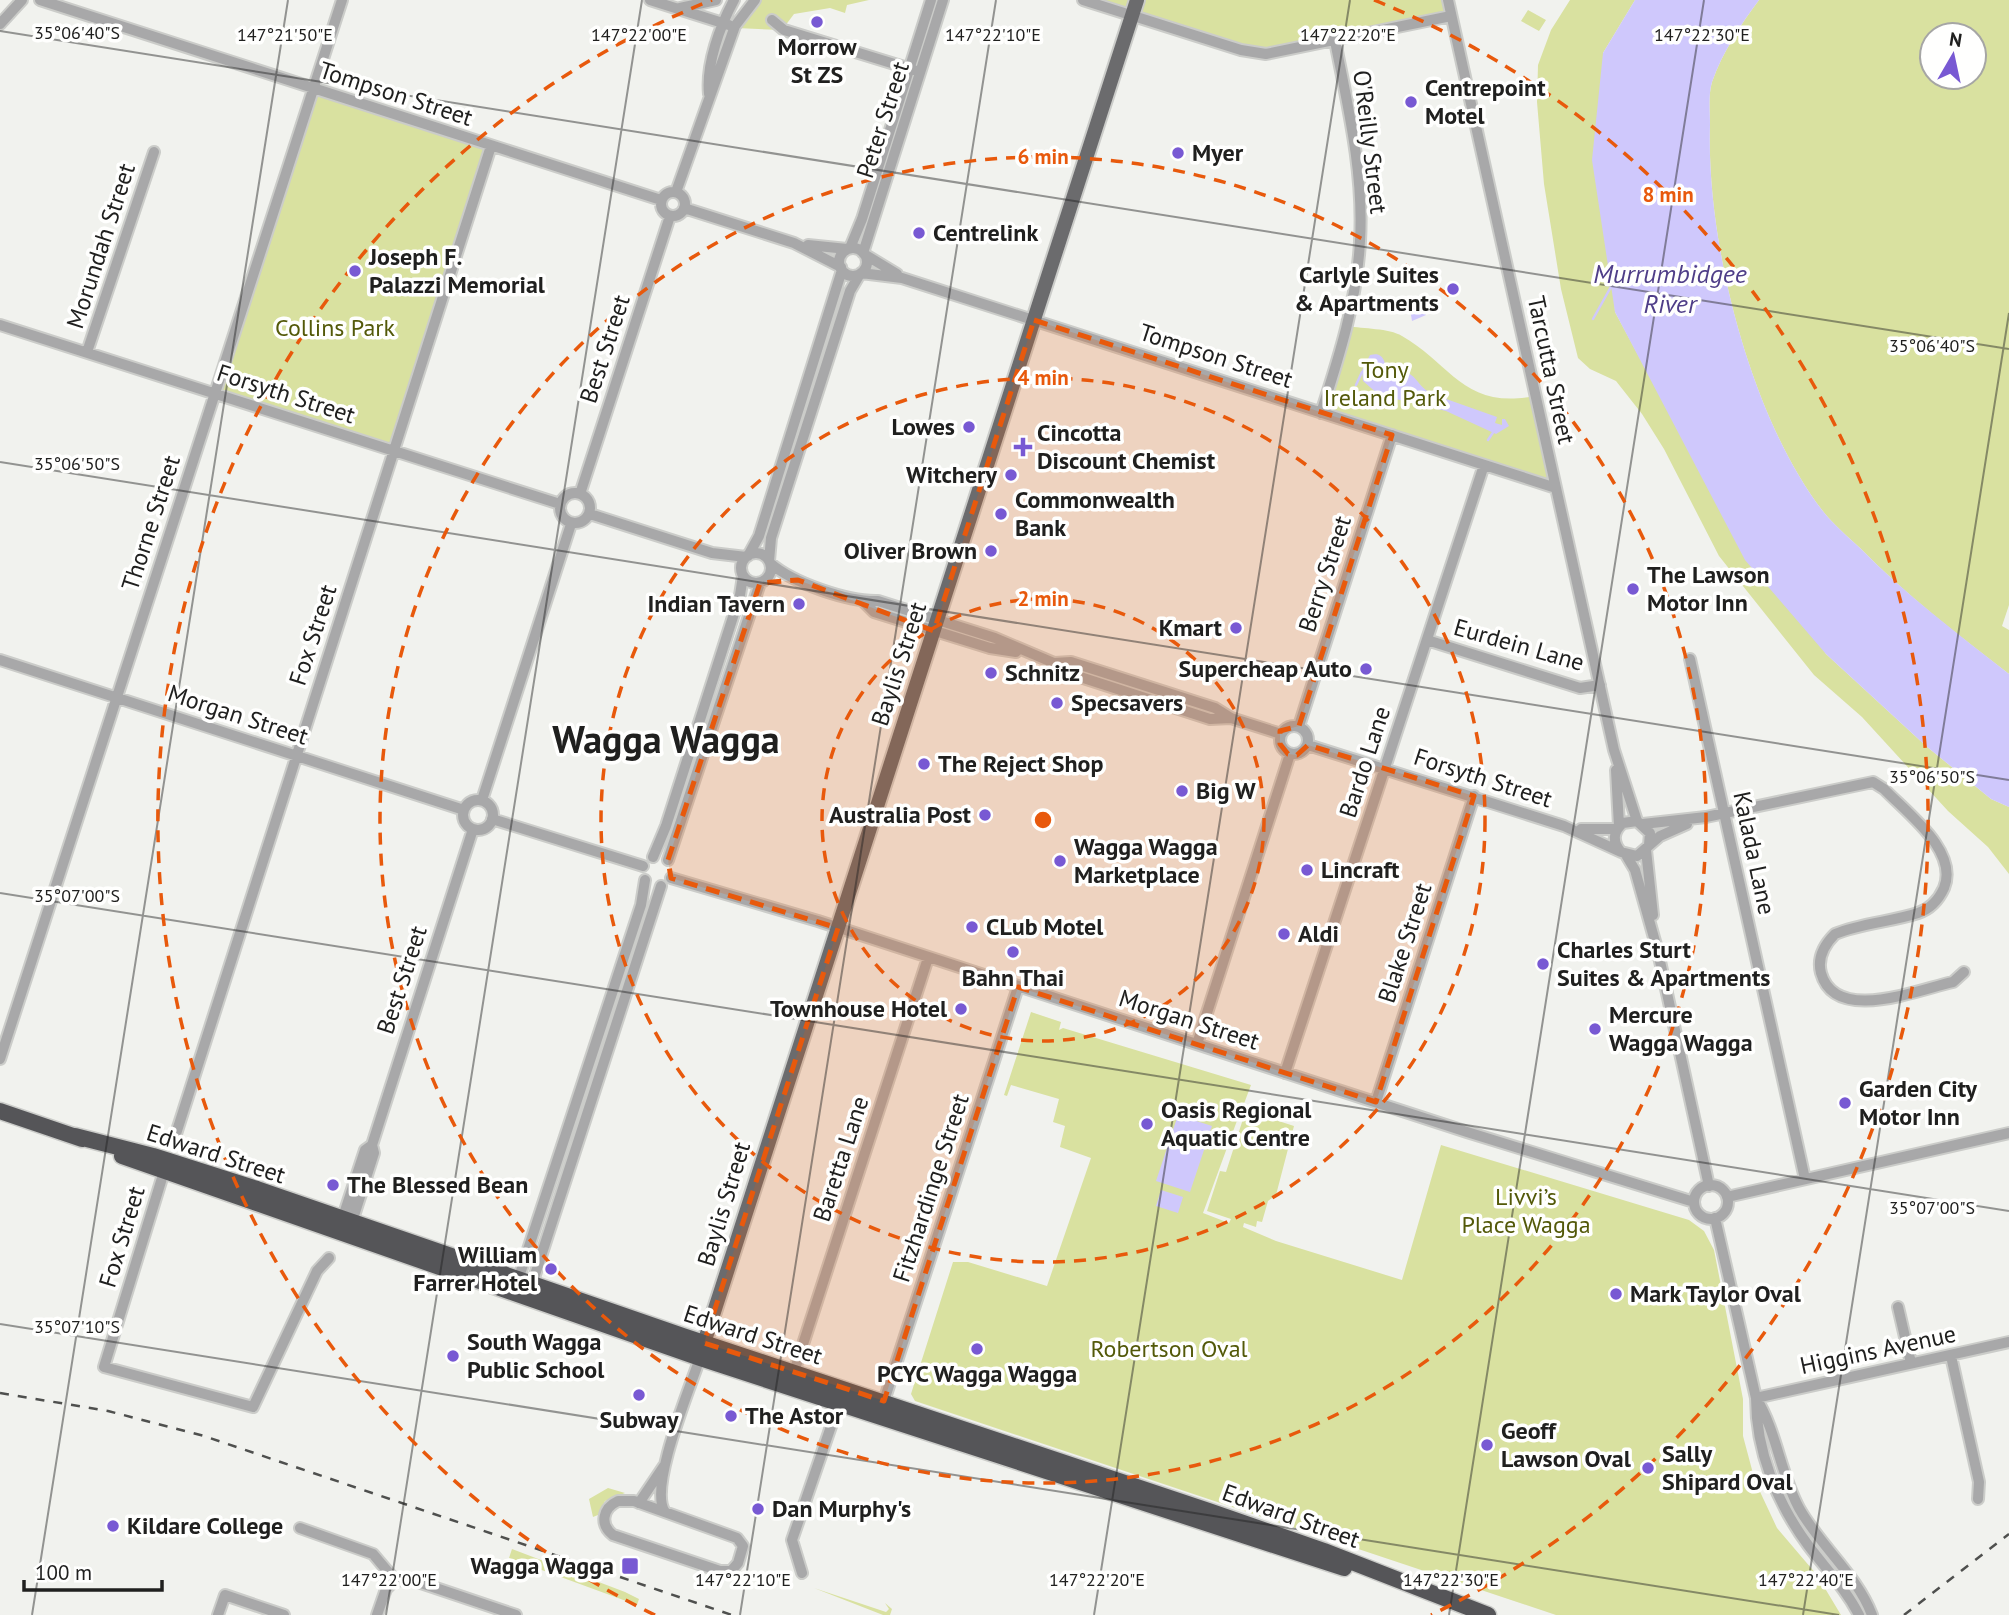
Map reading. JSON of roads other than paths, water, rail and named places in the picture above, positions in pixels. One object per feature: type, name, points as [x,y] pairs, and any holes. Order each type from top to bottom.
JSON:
[{"type":"highway","name":"Edward Street","points":[[0,1111],[702,1351],[794,1373],[882,1409],[1312,1546],[1488,1615]]},
{"type":"highway","name":"Edward Street","points":[[345,1228],[525,1282],[839,1404],[882,1409]]},
{"type":"highway","name":"Edward Street","points":[[1458,1604],[1497,1615]]},
{"type":"main road","name":"Baylis Street","points":[[702,1351],[1137,0]]},
{"type":"street","points":[[0,24],[22,0]]},
{"type":"street","name":"Tompson Street","points":[[40,0],[661,200]]},
{"type":"street","name":"Thorne Street","points":[[0,1059],[342,0]]},
{"type":"street","points":[[650,0],[735,26]]},
{"type":"street","points":[[677,8],[716,0]]},
{"type":"street","points":[[709,95],[708,80],[723,23],[734,0]]},
{"type":"street","points":[[676,192],[735,26],[755,0]]},
{"type":"street","name":"Peter Street","points":[[849,249],[879,181],[893,139],[914,71],[931,0]]},
{"type":"street","name":"Peter Street","points":[[914,71],[943,0]]},
{"type":"street","points":[[1083,0],[1253,53],[1278,52],[1451,16]]},
{"type":"street","name":"Tarcutta Street","points":[[1448,0],[1614,750],[1640,822]]},
{"type":"street","points":[[772,20],[784,30],[914,71]]},
{"type":"street","name":"O'Reilly Street","points":[[1321,412],[1348,326],[1360,242],[1356,152],[1335,41]]},
{"type":"street","name":"Fox Street","points":[[175,1137],[491,146]]},
{"type":"street","name":"Morundah Street","points":[[87,352],[154,152]]},
{"type":"street","name":"Peter Street","points":[[864,253],[879,181]]},
{"type":"street","points":[[676,192],[665,194],[661,200],[661,208],[670,216],[677,216],[684,208]]},
{"type":"street","points":[[676,192],[682,197],[684,208]]},
{"type":"street","points":[[684,208],[794,243],[850,275],[860,273]]},
{"type":"street","name":"Best Street","points":[[580,494],[670,216]]},
{"type":"street","points":[[794,243],[849,249],[864,253],[867,262],[827,343]]},
{"type":"street","points":[[525,1282],[542,1206],[611,996],[661,886],[671,878],[673,869],[668,860],[684,789],[747,557],[759,536],[790,440],[813,387],[827,343],[841,255],[849,249]]},
{"type":"street","name":"Tompson Street","points":[[864,253],[902,278]]},
{"type":"street","name":"Tompson Street","points":[[860,273],[902,278],[1556,488]]},
{"type":"street","name":"Forsyth Street","points":[[0,325],[560,504]]},
{"type":"street","points":[[698,744],[722,692],[761,582],[770,573],[771,538],[802,444],[813,387]]},
{"type":"street","name":"Berry Street","points":[[1299,726],[1392,435]]},
{"type":"street","points":[[790,440],[802,444]]},
{"type":"street","name":"Bardo Lane","points":[[1285,1073],[1484,465]]},
{"type":"street","points":[[776,484],[788,488]]},
{"type":"street","points":[[580,494],[590,504],[590,514],[584,521],[571,524],[563,518],[560,504],[566,496],[580,494]]},
{"type":"street","points":[[590,514],[712,553],[747,557],[763,555],[798,580],[863,601],[878,601],[936,625],[995,638],[1026,654],[1054,663],[1082,665],[1215,708],[1231,718],[1281,734]]},
{"type":"street","points":[[482,800],[571,524]]},
{"type":"street","points":[[712,553],[752,583],[798,580]]},
{"type":"street","name":"Eurdein Lane","points":[[1427,640],[1580,688],[1600,685]]},
{"type":"street","points":[[725,642],[737,646]]},
{"type":"street","name":"Kalada Lane","points":[[1690,659],[1805,1179]]},
{"type":"street","name":"Morgan Street","points":[[0,660],[464,810]]},
{"type":"street","points":[[710,689],[722,692]]},
{"type":"street","points":[[1290,726],[1299,726],[1307,732],[1308,745],[1303,752],[1290,754],[1280,744],[1281,734],[1290,726]]},
{"type":"street","name":"Forsyth Street","points":[[1308,745],[1564,826],[1623,853]]},
{"type":"street","name":"Tarcutta Street","points":[[1614,750],[1618,827]]},
{"type":"street","points":[[1197,1044],[1290,754]]},
{"type":"street","points":[[1709,1186],[1658,952],[1635,870],[1614,838],[1618,827],[1627,821],[1706,817],[1873,782],[1884,789],[1942,851],[1948,870],[1946,883],[1936,902],[1920,913],[1835,934],[1821,954],[1823,980],[1838,997],[1862,1002],[1953,982],[1964,972]]},
{"type":"street","points":[[643,866],[653,857],[684,789]]},
{"type":"street","name":"Blake Street","points":[[1376,1102],[1474,796]]},
{"type":"street","points":[[473,800],[482,800],[490,806],[492,819],[486,827],[473,829],[464,819],[464,810],[473,800]]},
{"type":"street","points":[[1623,853],[1637,856],[1673,830],[1706,817]]},
{"type":"street","points":[[492,819],[643,866]]},
{"type":"street","points":[[1640,822],[1650,833],[1647,847],[1658,952]]},
{"type":"street","name":"Forsyth Street","points":[[1564,826],[1590,831],[1618,827]]},
{"type":"street","name":"Best Street","points":[[345,1228],[365,1150],[372,1145],[473,829]]},
{"type":"street","points":[[653,857],[668,860]]},
{"type":"street","points":[[525,1282],[556,1211],[623,1000],[645,880],[643,866]]},
{"type":"street","name":"Morgan Street","points":[[671,878],[838,928],[1694,1202]]},
{"type":"street","points":[[645,880],[652,885],[661,886]]},
{"type":"street","name":"Baretta Lane","points":[[794,1373],[928,958]]},
{"type":"street","name":"Fitzhardinge Street","points":[[882,1409],[1018,987]]},
{"type":"street","points":[[611,996],[623,1000]]},
{"type":"street","points":[[593,1052],[606,1055]]},
{"type":"street","points":[[577,1101],[590,1106]]},
{"type":"street","points":[[1727,1197],[2009,1133]]},
{"type":"street","points":[[559,1156],[573,1161]]},
{"type":"street","name":"Fox Street","points":[[166,1166],[104,1367],[253,1407],[317,1271],[329,1258]]},
{"type":"street","points":[[1709,1186],[1718,1187],[1727,1197],[1724,1213],[1715,1219],[1700,1215],[1694,1202],[1697,1193],[1709,1186]]},
{"type":"street","points":[[542,1206],[556,1211]]},
{"type":"street","points":[[1715,1219],[1756,1398],[1756,1420],[1776,1492],[1796,1528],[1859,1615]]},
{"type":"street","points":[[1898,1307],[1911,1363]]},
{"type":"street","name":"Higgins Avenue","points":[[1756,1398],[2009,1342]]},
{"type":"street","points":[[665,1512],[660,1500],[664,1466],[702,1351]]},
{"type":"street","points":[[1951,1356],[1979,1482],[1978,1499]]},
{"type":"street","points":[[1756,1398],[1768,1417],[1780,1461],[1801,1511],[1861,1594],[1872,1615]]},
{"type":"street","points":[[802,1573],[792,1540],[839,1404]]},
{"type":"street","points":[[1762,1446],[1774,1442]]},
{"type":"street","points":[[1767,1465],[1780,1461]]},
{"type":"street","points":[[639,1503],[664,1466]]},
{"type":"street","points":[[621,1500],[665,1512],[739,1539],[743,1548],[736,1566],[728,1572],[720,1572],[608,1531],[604,1517],[609,1506],[621,1500]]},
{"type":"street","points":[[300,1528],[373,1554],[395,1580],[415,1581],[516,1615]]},
{"type":"street","points":[[377,1615],[386,1589],[395,1580]]},
{"type":"street","points":[[218,1615],[225,1595],[284,1615]]},
{"type":"water","name":"Murrumbidgee River","points":[[1635,0],[1759,0],[1721,60],[1712,82],[1710,98],[1711,171],[1716,221],[1737,326],[1774,427],[1796,471],[1822,510],[1895,582],[2009,674],[2009,807],[1991,799],[1926,746],[1826,654],[1745,560],[1615,312],[1592,160],[1603,53]]},
{"type":"water","points":[[1426,305],[1426,315],[1412,321],[1410,309]]},
{"type":"water","points":[[1370,355],[1381,356],[1389,371],[1411,374],[1432,394],[1497,417],[1495,423],[1502,425],[1502,419],[1505,419],[1509,426],[1496,434],[1446,411],[1379,395],[1363,381],[1362,370]]},
{"type":"water","points":[[1178,1115],[1212,1126],[1190,1192],[1156,1181]]},
{"type":"water","points":[[1161,1190],[1183,1197],[1178,1213],[1156,1206]]},
{"type":"waterway","points":[[1593,319],[1612,285]]},
{"type":"waterway","points":[[1356,385],[1362,372]]},
{"type":"waterway","points":[[1488,440],[1494,431]]},
{"type":"railway","points":[[0,1393],[108,1411],[204,1436],[732,1615]]},
{"type":"railway","points":[[1904,1615],[2009,1534]]},
{"type":"place","name":"Morrow St ZS","points":[[817,22]]},
{"type":"place","name":"Centrepoint Motel","points":[[1411,102]]},
{"type":"place","name":"Myer","points":[[1178,153]]},
{"type":"place","name":"Centrelink","points":[[919,233]]},
{"type":"place","name":"Joseph F. Palazzi Memorial","points":[[355,271]]},
{"type":"place","name":"Carlyle Suites & Apartments","points":[[1453,289]]},
{"type":"place","name":"Lowes","points":[[969,427]]},
{"type":"place","name":"Cincotta Discount Chemist","points":[[1023,447]]},
{"type":"place","name":"Witchery","points":[[1011,475]]},
{"type":"place","name":"Commonwealth Bank","points":[[1001,514]]},
{"type":"place","name":"Oliver Brown","points":[[991,551]]},
{"type":"place","name":"The Lawson Motor Inn","points":[[1633,589]]},
{"type":"place","name":"Indian Tavern","points":[[799,604]]},
{"type":"place","name":"Kmart","points":[[1236,628]]},
{"type":"place","name":"Supercheap Auto","points":[[1366,669]]},
{"type":"place","name":"Schnitz","points":[[991,673]]},
{"type":"place","name":"Specsavers","points":[[1057,703]]},
{"type":"place","name":"The Reject Shop","points":[[924,764]]},
{"type":"place","name":"Big W","points":[[1182,791]]},
{"type":"place","name":"Australia Post","points":[[985,815]]},
{"type":"place","name":"Wagga Wagga Marketplace","points":[[1060,861]]},
{"type":"place","name":"Lincraft","points":[[1307,870]]},
{"type":"place","name":"CLub Motel","points":[[972,927]]},
{"type":"place","name":"Aldi","points":[[1284,934]]},
{"type":"place","name":"Bahn Thai","points":[[1013,952]]},
{"type":"place","name":"Charles Sturt Suites & Apartments","points":[[1543,964]]},
{"type":"place","name":"Townhouse Hotel","points":[[961,1009]]},
{"type":"place","name":"Mercure Wagga Wagga","points":[[1595,1029]]},
{"type":"place","name":"Garden City Motor Inn","points":[[1845,1103]]},
{"type":"place","name":"Oasis Regional Aquatic Centre","points":[[1147,1124]]},
{"type":"place","name":"The Blessed Bean","points":[[333,1185]]},
{"type":"place","name":"William Farrer Hotel","points":[[551,1269]]},
{"type":"place","name":"Mark Taylor Oval","points":[[1616,1294]]},
{"type":"place","name":"PCYC Wagga Wagga","points":[[977,1349]]},
{"type":"place","name":"South Wagga Public School","points":[[453,1356]]},
{"type":"place","name":"Subway","points":[[639,1395]]},
{"type":"place","name":"The Astor","points":[[731,1416]]},
{"type":"place","name":"Geoff Lawson Oval","points":[[1487,1445]]},
{"type":"place","name":"Sally Shipard Oval","points":[[1648,1468]]},
{"type":"place","name":"Dan Murphy's","points":[[758,1509]]},
{"type":"place","name":"Kildare College","points":[[113,1526]]},
{"type":"place","name":"Wagga Wagga","points":[[630,1566]]},
{"type":"district","name":"Wagga Wagga","points":[[666,740]]},
{"type":"park label","name":"Collins Park","points":[[335,328]]},
{"type":"park label","name":"Tony Ireland Park","points":[[1385,384]]},
{"type":"park label","name":"Livvi’s Place Wagga","points":[[1526,1211]]},
{"type":"park label","name":"Robertson Oval","points":[[1169,1349]]}]
